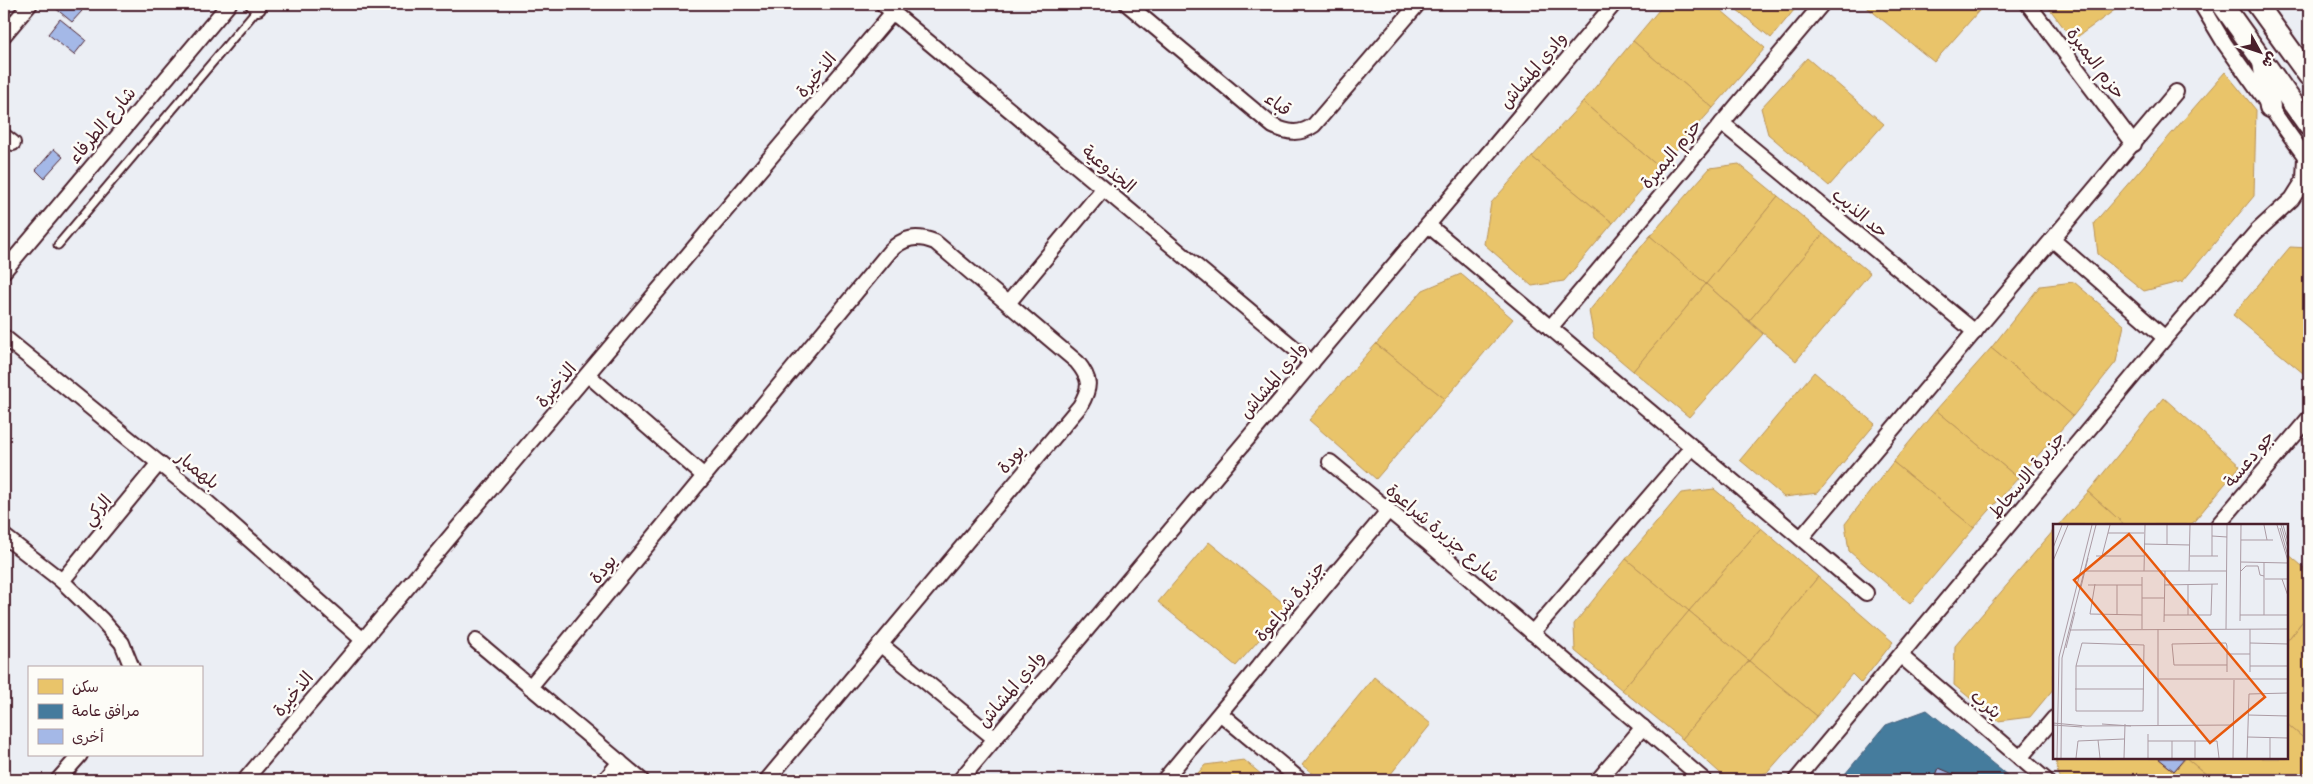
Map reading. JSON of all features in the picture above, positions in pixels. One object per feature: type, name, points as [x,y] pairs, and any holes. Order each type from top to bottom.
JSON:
[{"type":"street","points":[[4,35],[30,4]]},
{"type":"street","name":"شارع الطرفاء","points":[[4,271],[229,4]]},
{"type":"street","name":"قباء","points":[[1127,4],[1273,126],[1287,133],[1306,131],[1314,125],[1418,4]]},
{"type":"street","name":"وادي المشاش","points":[[960,780],[1614,4]]},
{"type":"street","name":"حزم البمبرة","points":[[1550,328],[1822,4]]},
{"type":"street","name":"حزم البمبرة","points":[[2028,4],[2134,144]]},
{"type":"street","points":[[2201,4],[2225,44],[2307,160]]},
{"type":"street","points":[[2222,4],[2309,126]]},
{"type":"street","points":[[2257,4],[2309,76]]},
{"type":"street","name":"الجذوعية","points":[[888,8],[1312,364]]},
{"type":"street","name":"الذخيرة","points":[[245,780],[588,375],[888,8]]},
{"type":"street","points":[[2262,60],[2270,107]]},
{"type":"street","points":[[1801,538],[2176,92]]},
{"type":"street","name":"حد الذيب","points":[[1722,122],[1975,332]]},
{"type":"street","name":"جزيرة الاسحاط","points":[[1796,780],[2165,338],[2256,232],[2292,199],[2304,180],[2307,160]]},
{"type":"street","points":[[1009,302],[1103,189]]},
{"type":"street","points":[[2292,199],[2309,197]]},
{"type":"street","points":[[1428,225],[1866,594]]},
{"type":"street","name":"يودة","points":[[530,687],[898,243],[912,237],[922,237],[935,242],[1009,302],[1077,362],[1086,374],[1089,384],[1087,394],[1080,406],[767,780]]},
{"type":"street","points":[[2053,240],[2165,338]]},
{"type":"street","name":"بلهمبار","points":[[4,338],[208,503],[363,640]]},
{"type":"street","points":[[588,375],[704,476]]},
{"type":"street","name":"جو دعسة","points":[[2219,524],[2309,418]]},
{"type":"street","points":[[1532,633],[1692,447]]},
{"type":"street","name":"شارع جزيرة شراعوة","points":[[1330,462],[1704,780]]},
{"type":"street","name":"الركي","points":[[62,581],[159,463]]},
{"type":"street","name":"جزيرة شراعوة","points":[[1164,780],[1221,714],[1388,511]]},
{"type":"street","points":[[4,536],[62,581],[122,643],[131,666]]},
{"type":"street","points":[[476,641],[641,780]]},
{"type":"street","points":[[880,644],[994,738]]},
{"type":"street","name":"يثرب","points":[[1901,656],[2046,780]]},
{"type":"street","points":[[1221,714],[1300,780]]},
{"type":"street","points":[[2020,758],[2053,719]]},
{"type":"street","points":[[1598,780],[1643,727]]},
{"type":"street","points":[[58,780],[79,756]]},
{"type":"street","points":[[605,780],[620,762]]},
{"type":"lane","points":[[58,245],[258,5]]},
{"type":"building: سكن","points":[[1664,4],[1714,4],[1765,48],[1713,108],[1633,41]]},
{"type":"building: سكن","points":[[1730,4],[1799,4],[1771,38]]},
{"type":"building: سكن","points":[[1863,4],[1985,4],[1934,62]]},
{"type":"building: سكن","points":[[2046,4],[2123,4],[2073,40]]},
{"type":"building: سكن","points":[[1633,41],[1713,108],[1660,168],[1583,102]]},
{"type":"building: سكن","points":[[1807,58],[1884,124],[1829,186],[1768,134],[1761,108]]},
{"type":"building: سكن","points":[[2225,72],[2256,110],[2254,196],[2183,281],[2144,291],[2098,254],[2094,223]]},
{"type":"building: سكن","points":[[1583,102],[1660,168],[1613,223],[1532,157]]},
{"type":"building: سكن","points":[[1532,157],[1613,223],[1564,281],[1532,286],[1484,244],[1491,203]]},
{"type":"building: سكن","points":[[1739,164],[1778,196],[1706,284],[1650,236],[1710,168]]},
{"type":"building: سكن","points":[[1778,196],[1823,234],[1749,321],[1706,284]]},
{"type":"building: سكن","points":[[1823,234],[1870,273],[1796,361],[1749,321]]},
{"type":"building: سكن","points":[[1650,236],[1706,284],[1633,371],[1594,338],[1589,311]]},
{"type":"building: سكن","points":[[2290,247],[2309,248],[2309,378],[2233,315]]},
{"type":"building: سكن","points":[[1461,274],[1513,319],[1445,399],[1376,344],[1423,290]]},
{"type":"building: سكن","points":[[2074,282],[2124,325],[2116,362],[2073,416],[1991,348],[2040,286]]},
{"type":"building: سكن","points":[[1706,284],[1763,334],[1689,417],[1633,371]]},
{"type":"building: سكن","points":[[1376,344],[1445,399],[1376,479],[1309,420]]},
{"type":"building: سكن","points":[[1991,348],[2073,416],[2018,478],[1936,410]]},
{"type":"building: سكن","points":[[1814,372],[1875,424],[1818,493],[1784,497],[1740,460]]},
{"type":"building: سكن","points":[[2164,398],[2240,466],[2192,524],[2124,524],[2088,492]]},
{"type":"building: سكن","points":[[1936,410],[2018,478],[1974,528],[1893,462]]},
{"type":"building: سكن","points":[[1893,462],[1974,528],[1910,604],[1849,551],[1845,524]]},
{"type":"building: سكن","points":[[1714,489],[1761,528],[1689,611],[1626,559],[1681,493]]},
{"type":"building: سكن","points":[[2088,492],[2124,524],[2060,524]]},
{"type":"building: سكن","points":[[1761,528],[1818,577],[1749,661],[1689,611]]},
{"type":"building: سكن","points":[[2053,531],[2053,689],[2030,717],[1998,721],[1954,685],[1955,646]]},
{"type":"building: سكن","points":[[1209,542],[1288,607],[1236,666],[1158,602]]},
{"type":"building: سكن","points":[[2288,554],[2309,572],[2309,613],[2288,640]]},
{"type":"building: سكن","points":[[1626,559],[1689,611],[1622,690],[1575,651],[1574,624]]},
{"type":"building: سكن","points":[[1818,577],[1893,642],[1861,683],[1852,674],[1817,716],[1749,661]]},
{"type":"building: سكن","points":[[1689,611],[1749,661],[1682,739],[1622,690]]},
{"type":"building: سكن","points":[[2306,617],[2309,620],[2309,743],[2288,725],[2288,640]]},
{"type":"building: سكن","points":[[1749,661],[1817,716],[1768,772],[1741,780],[1728,780],[1682,739]]},
{"type":"building: سكن","points":[[1374,677],[1431,724],[1386,780],[1321,780],[1302,765]]},
{"type":"building: سكن","points":[[2288,725],[2309,743],[2309,776],[2306,780],[2213,780],[2187,759],[2288,759]]},
{"type":"building: سكن","points":[[2056,759],[2159,759],[2174,771],[2166,780],[2064,780],[2058,775]]},
{"type":"building: سكن","points":[[2185,759],[2187,759],[2213,780],[2166,780]]},
{"type":"building: سكن","points":[[1244,760],[1268,780],[1192,780],[1205,765]]},
{"type":"building: سكن","points":[[1664,776],[1669,780],[1625,780],[1627,777]]},
{"type":"building: مرافق عامة","points":[[1927,710],[2013,780],[1840,780],[1886,725]]},
{"type":"building: أخرى","points":[[56,4],[74,4],[82,11],[72,22],[54,7]]},
{"type":"building: أخرى","points":[[60,19],[86,40],[74,55],[48,34]]},
{"type":"building: أخرى","points":[[54,149],[63,157],[44,178],[36,170]]},
{"type":"building: أخرى","points":[[2159,759],[2184,759],[2174,771]]},
{"type":"building: أخرى","points":[[1939,768],[1967,780],[1934,780]]}]
